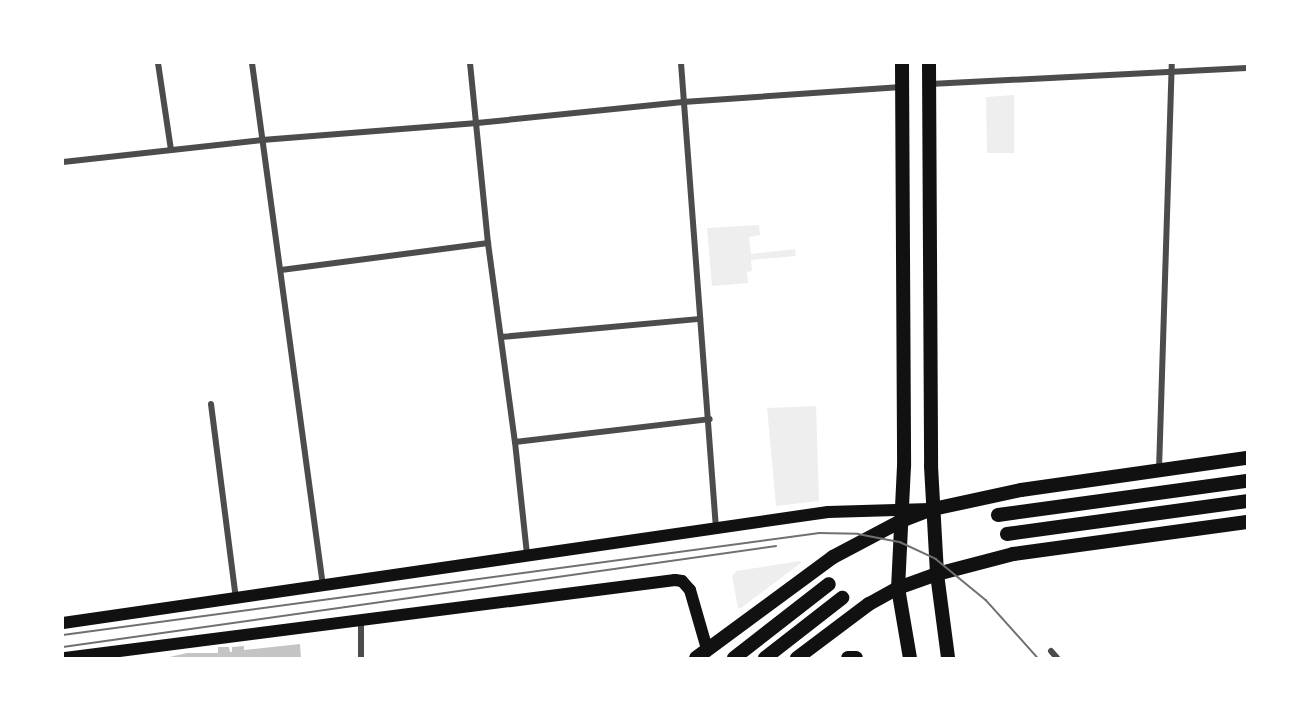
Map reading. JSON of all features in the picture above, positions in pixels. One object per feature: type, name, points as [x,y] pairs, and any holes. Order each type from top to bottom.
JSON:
[{"type":"main road","points":[[902,63],[904,465],[898,588],[910,658]]},
{"type":"main road","points":[[929,63],[931,466],[937,574],[948,658]]},
{"type":"main road","points":[[63,623],[828,512],[901,515],[1021,490],[1247,458]]},
{"type":"main road","points":[[998,515],[1247,481]]},
{"type":"main road","points":[[1007,534],[1247,501]]},
{"type":"main road","points":[[696,658],[833,557],[901,515]]},
{"type":"main road","points":[[797,658],[869,604],[898,588],[937,574],[1013,554],[1247,522]]},
{"type":"main road","points":[[65,658],[675,580],[682,581],[690,590],[707,649]]},
{"type":"main road","points":[[734,658],[829,584]]},
{"type":"main road","points":[[765,658],[842,598]]},
{"type":"main road","points":[[848,658],[856,658]]},
{"type":"street","points":[[158,63],[171,150]]},
{"type":"street","points":[[252,63],[324,586]]},
{"type":"street","points":[[470,63],[488,243],[515,442],[527,555]]},
{"type":"street","points":[[681,63],[700,319],[710,419],[716,528]]},
{"type":"street","points":[[1159,471],[1172,63]]},
{"type":"street","points":[[929,84],[1170,74],[1247,68]]},
{"type":"street","points":[[63,162],[262,140],[477,123],[683,102],[902,87]]},
{"type":"street","points":[[281,270],[488,243]]},
{"type":"street","points":[[501,337],[700,319]]},
{"type":"street","points":[[211,404],[236,598]]},
{"type":"street","points":[[515,442],[710,419]]},
{"type":"street","points":[[360,658],[361,620]]},
{"type":"street","points":[[1051,651],[1057,658]]},
{"type":"shaded area","points":[[1014,95],[1014,153],[987,153],[986,97]]},
{"type":"shaded area","points":[[759,225],[760,235],[749,237],[751,254],[795,249],[796,256],[751,260],[752,271],[747,272],[748,283],[712,286],[707,228]]},
{"type":"shaded area","points":[[816,406],[819,501],[776,506],[767,408]]},
{"type":"shaded area","points":[[800,561],[801,563],[738,608],[732,576],[736,571]]},
{"type":"building","points":[[300,644],[301,658],[165,658],[187,653],[218,653],[218,647],[229,647],[232,652],[232,647],[244,646],[244,650]]},
{"type":"tram line","points":[[63,635],[819,533],[858,534],[900,542],[936,559],[986,600],[1038,658]]},
{"type":"tram line","points":[[63,647],[776,546]]}]
